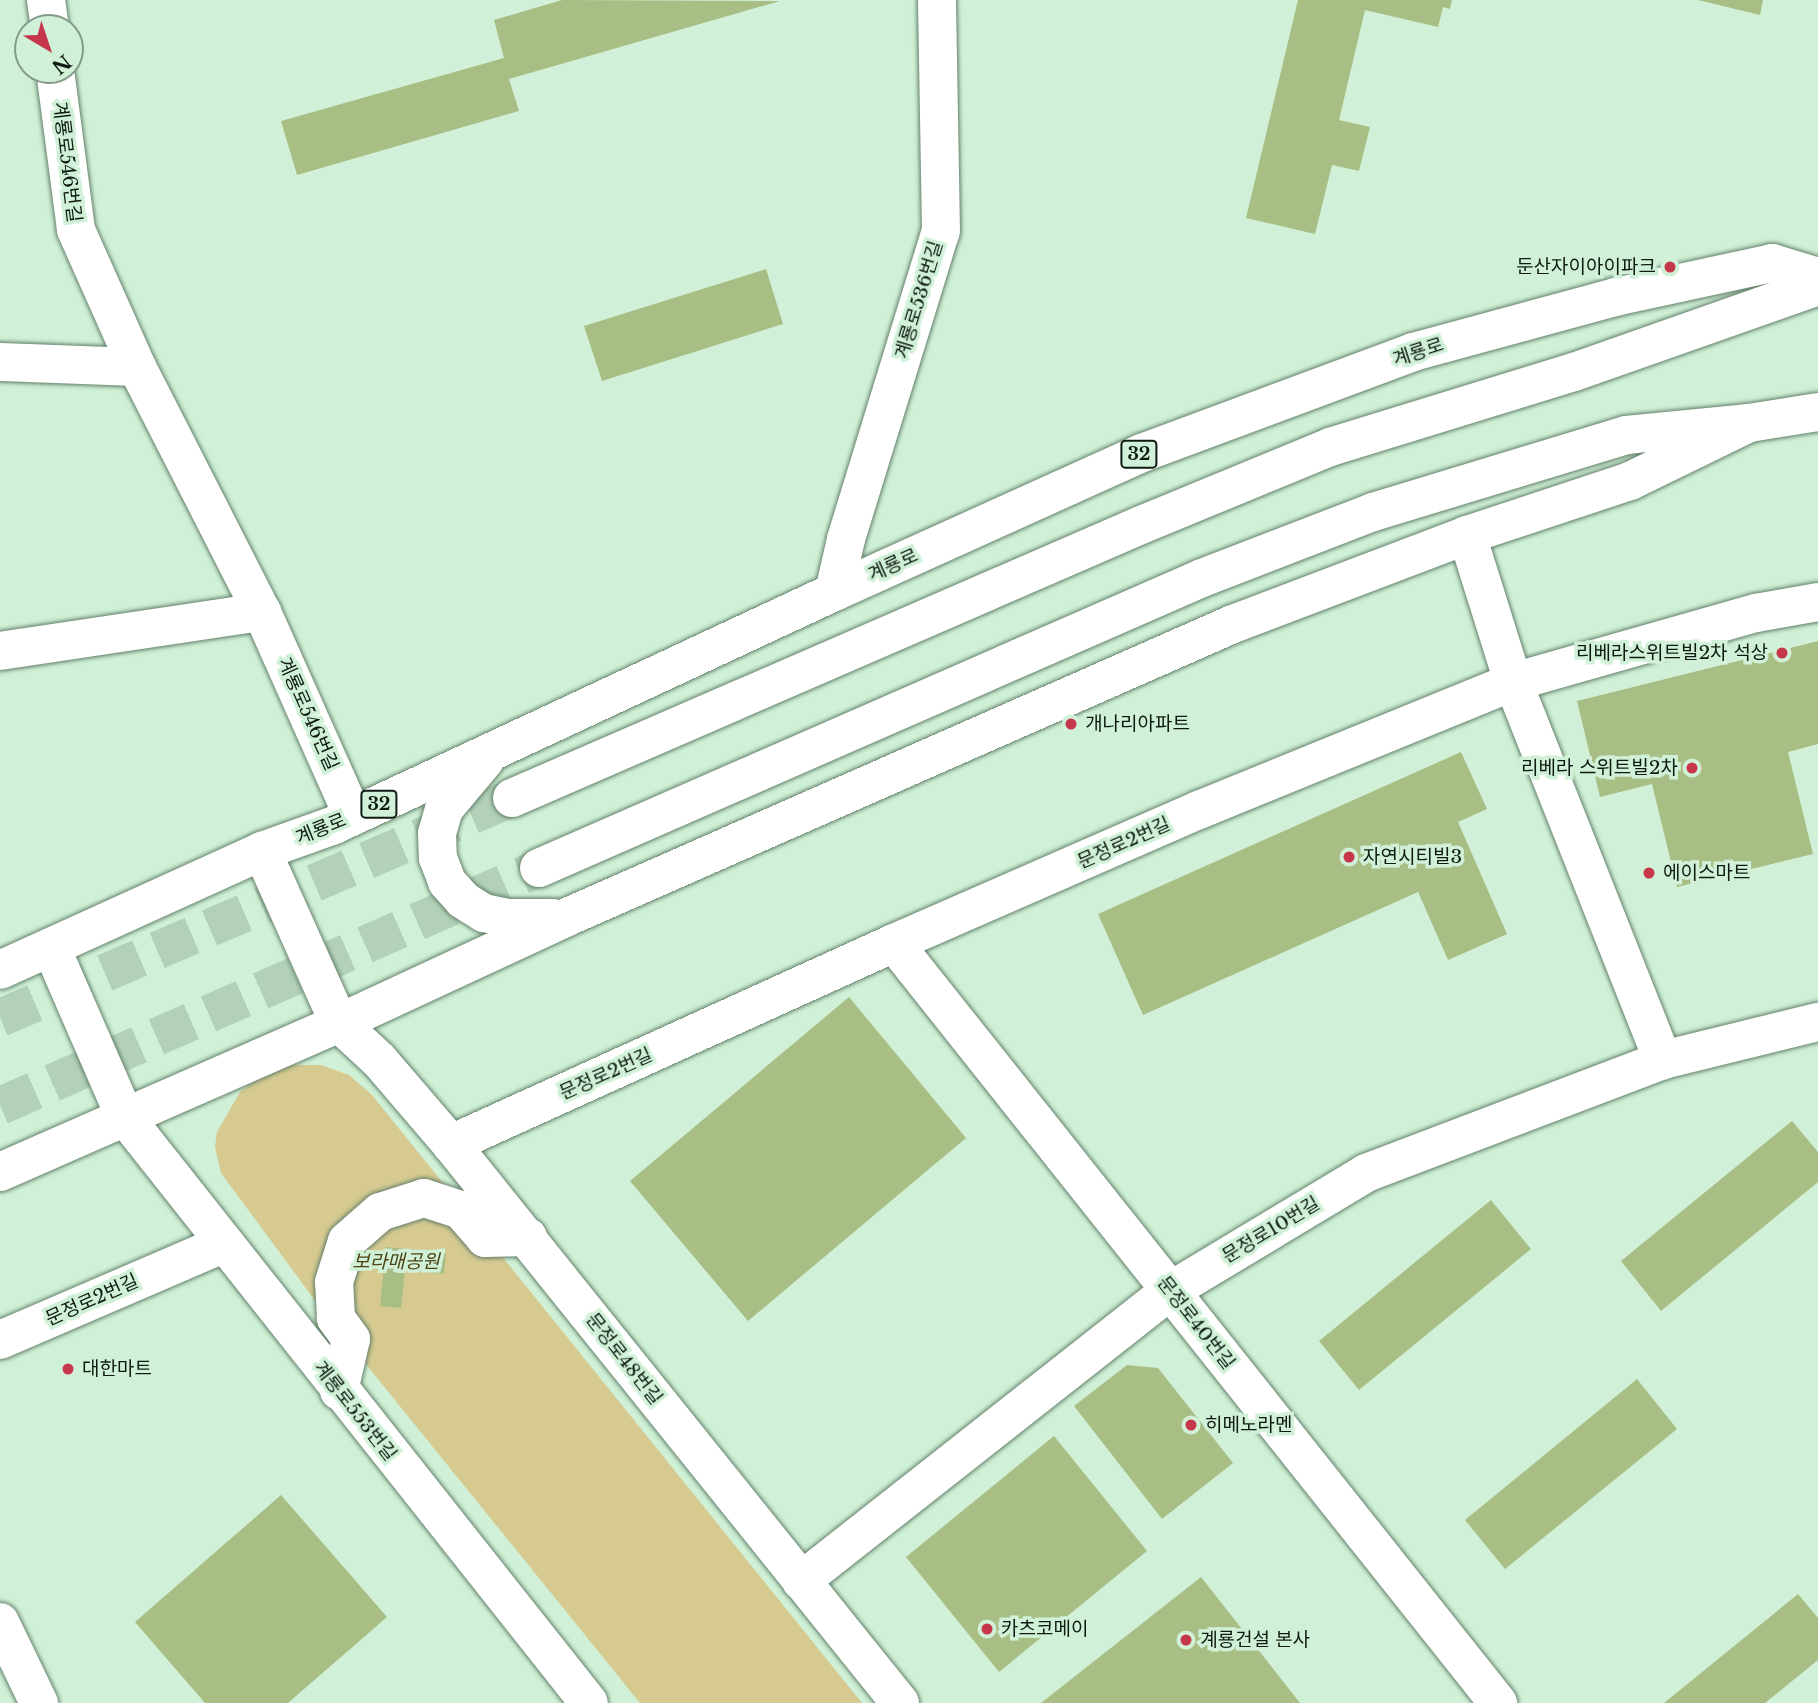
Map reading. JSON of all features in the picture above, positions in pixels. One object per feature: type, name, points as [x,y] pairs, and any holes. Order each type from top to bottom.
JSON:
[{"type":"street","name":"계룡로536번길","points":[[834,592],[846,539],[941,231],[937,0]]},
{"type":"street","name":"계룡로546번길","points":[[57,84],[76,230],[137,367],[262,612],[353,816]]},
{"type":"street","name":"계룡로","points":[[0,970],[262,851],[353,816],[834,592],[1142,453],[1413,352],[1615,297],[1772,263],[1818,276]]},
{"type":"street","points":[[512,798],[1141,525],[1330,447],[1574,372],[1818,285]]},
{"type":"street","points":[[0,362],[137,367]]},
{"type":"street","points":[[539,868],[1202,578],[1373,512],[1626,435],[1749,423],[1818,412]]},
{"type":"street","points":[[0,1172],[339,1023],[565,918],[1233,624],[1467,535],[1630,481],[1749,423]]},
{"type":"street","points":[[1467,535],[1513,682],[1662,1060]]},
{"type":"street","name":"문정로2번길","points":[[451,1144],[894,943],[1199,810],[1513,682],[1756,613],[1818,602]]},
{"type":"street","points":[[0,651],[262,612]]},
{"type":"street","points":[[494,751],[444,809],[437,833],[438,858],[447,882],[463,900],[484,913],[508,918],[565,918]]},
{"type":"street","points":[[262,851],[339,1023]]},
{"type":"street","name":"문정로40번길","points":[[894,943],[1498,1703]]},
{"type":"street","name":"계룡로553번길","points":[[51,947],[125,1117],[339,1391],[589,1703]]},
{"type":"street","name":"문정로10번길","points":[[801,1581],[1170,1291],[1366,1173],[1662,1060],[1818,1022]]},
{"type":"street","name":"문정로48번길","points":[[339,1023],[379,1060],[528,1237],[900,1703]]},
{"type":"street","points":[[339,1391],[352,1339],[336,1318],[334,1282],[347,1241],[380,1212],[424,1198],[461,1210],[485,1238],[528,1237]]},
{"type":"street","name":"문정로2번길","points":[[0,1340],[223,1244]]},
{"type":"street","points":[[0,1622],[38,1703]]},
{"type":"green space","name":"보라매공원","points":[[292,1065],[321,1065],[349,1075],[372,1095],[862,1703],[640,1703],[322,1310],[221,1173],[215,1147],[217,1132],[240,1092],[263,1074]]},
{"type":"building","points":[[562,0],[780,1],[509,79],[519,111],[297,175],[281,121],[504,58],[494,20]]},
{"type":"building","points":[[1298,0],[1452,0],[1450,9],[1443,7],[1438,27],[1365,10],[1339,120],[1370,127],[1359,171],[1332,165],[1315,234],[1246,218]]},
{"type":"building","points":[[1698,0],[1763,0],[1760,15]]},
{"type":"building","points":[[766,269],[783,324],[602,381],[584,326]]},
{"type":"building","name":"리베라 스위트빌2차","points":[[1818,641],[1818,744],[1788,752],[1813,854],[1677,887],[1652,784],[1600,797],[1577,701]]},
{"type":"building","name":"자연시티빌3","points":[[1461,752],[1487,809],[1458,822],[1507,934],[1448,960],[1418,892],[1143,1015],[1098,914]]},
{"type":"building","points":[[849,997],[966,1138],[748,1321],[630,1181]]},
{"type":"building","points":[[1792,1121],[1818,1152],[1818,1182],[1661,1311],[1621,1261]]},
{"type":"building","points":[[1491,1200],[1531,1249],[1359,1390],[1319,1341]]},
{"type":"building","points":[[386,1247],[446,1253],[444,1274],[405,1270],[401,1308],[380,1306]]},
{"type":"building","points":[[1127,1365],[1158,1368],[1233,1463],[1162,1519],[1074,1406]]},
{"type":"building","points":[[1637,1379],[1677,1429],[1505,1569],[1465,1520]]},
{"type":"building","points":[[1054,1436],[1147,1551],[999,1672],[906,1557]]},
{"type":"building","points":[[281,1495],[387,1617],[288,1703],[205,1703],[135,1622]]},
{"type":"building","name":"계룡건설 본사","points":[[1201,1577],[1300,1703],[1041,1703]]},
{"type":"building","points":[[1798,1594],[1818,1618],[1818,1660],[1765,1703],[1664,1703]]},
{"type":"tunnel","points":[[0,1018],[512,798]]},
{"type":"tunnel","points":[[0,1106],[539,868]]},
{"type":"place","name":"둔산자이아이파크","points":[[1670,267]]},
{"type":"place","name":"리베라스위트빌2차 석상","points":[[1782,653]]},
{"type":"place","name":"개나리아파트","points":[[1071,724]]},
{"type":"place","name":"리베라 스위트빌2차","points":[[1692,768]]},
{"type":"place","name":"자연시티빌3","points":[[1349,857]]},
{"type":"place","name":"에이스마트","points":[[1649,873]]},
{"type":"place","name":"대한마트","points":[[68,1369]]},
{"type":"place","name":"히메노라멘","points":[[1191,1425]]},
{"type":"place","name":"카츠코메이","points":[[987,1629]]},
{"type":"place","name":"계룡건설 본사","points":[[1186,1640]]}]
